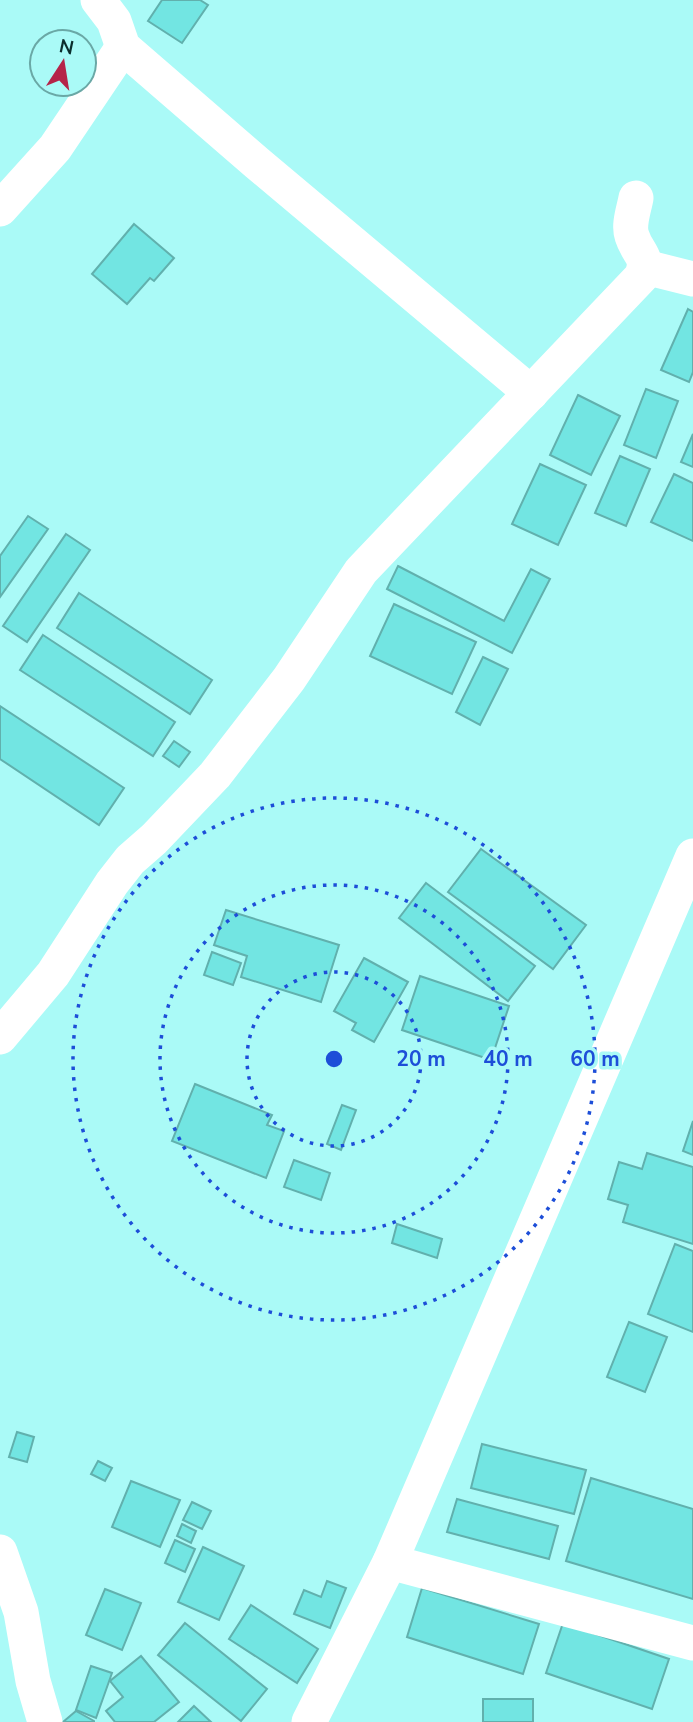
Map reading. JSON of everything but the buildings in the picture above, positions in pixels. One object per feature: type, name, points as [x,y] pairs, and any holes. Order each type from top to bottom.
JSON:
[{"type":"street","points":[[98,0],[114,21],[123,47],[531,393]]},
{"type":"street","points":[[0,209],[55,148],[123,47]]},
{"type":"street","points":[[0,1037],[53,974],[111,883],[130,860],[154,839],[215,775],[289,678],[360,571],[641,277],[645,259],[631,234],[636,198]]},
{"type":"street","points":[[645,267],[693,279]]},
{"type":"street","points":[[309,1722],[390,1562],[693,856]]},
{"type":"street","points":[[0,1552],[21,1612],[33,1681],[45,1722]]},
{"type":"street","points":[[390,1562],[693,1643]]}]
